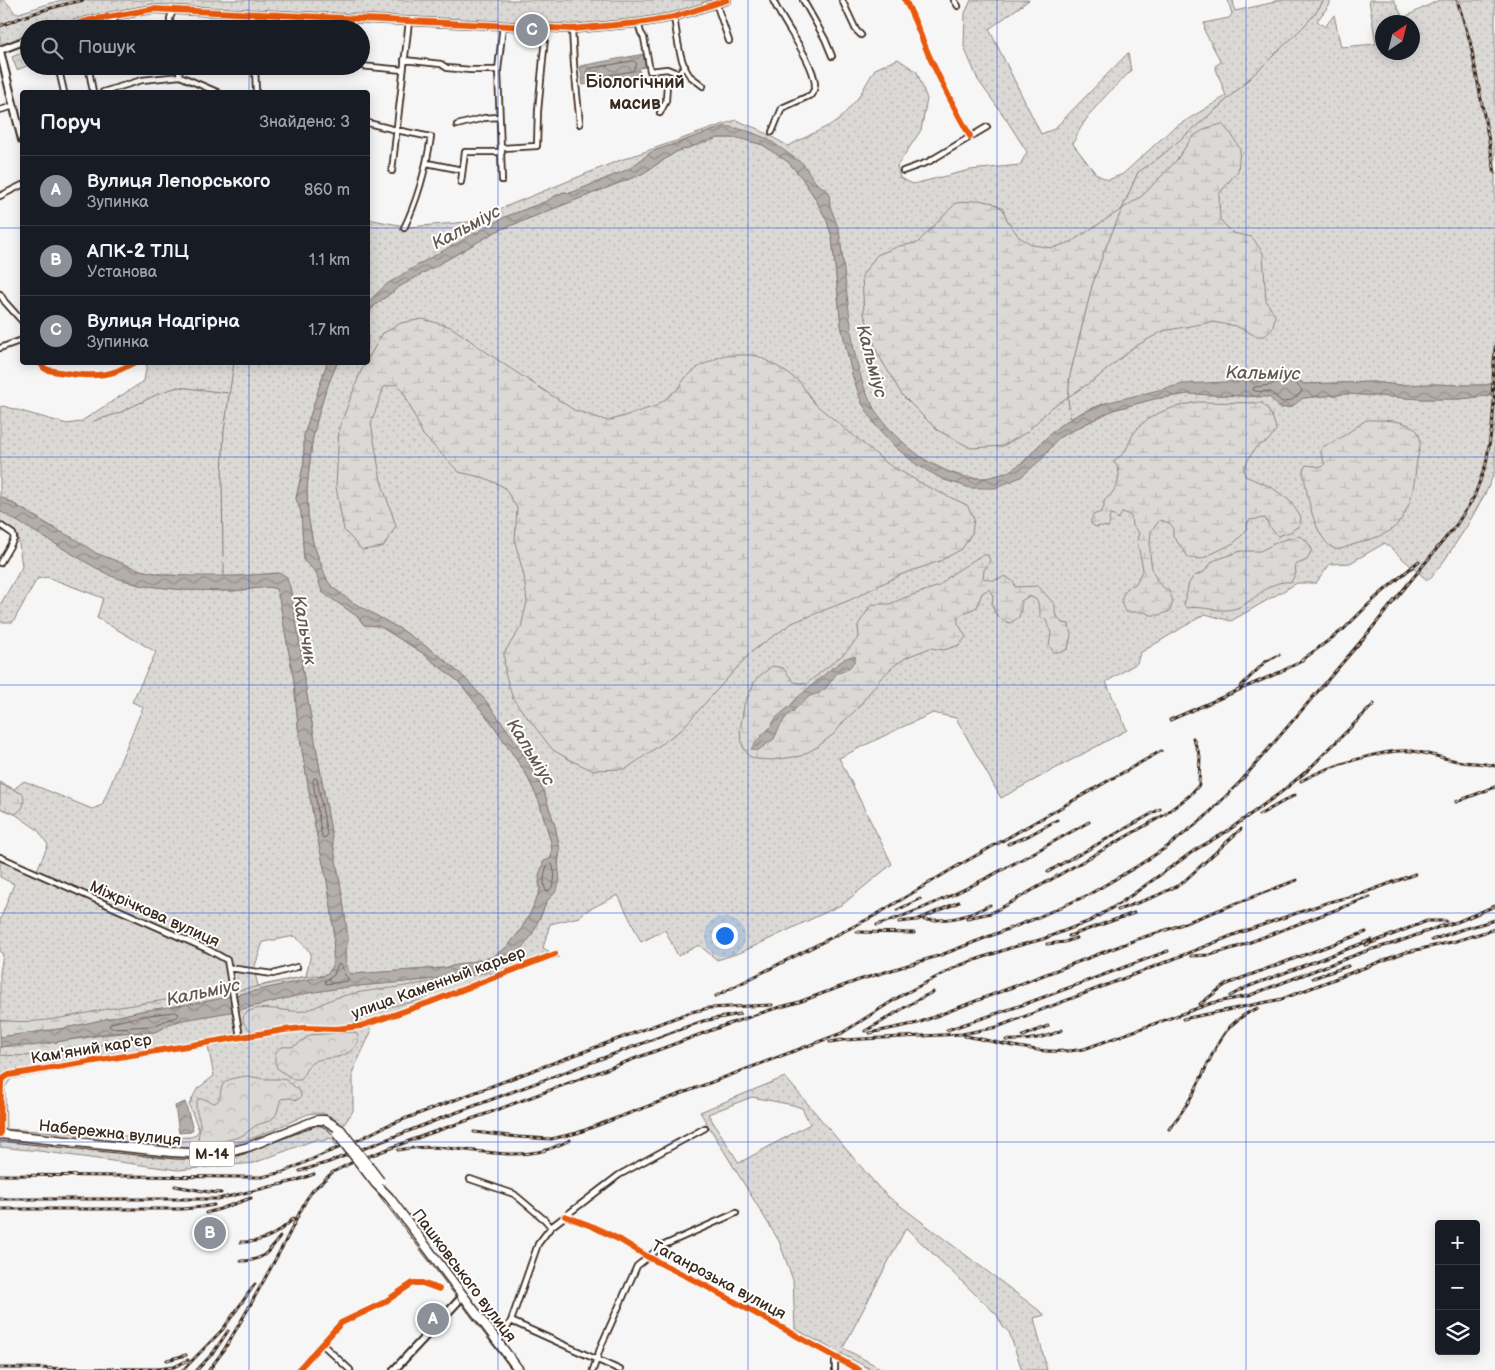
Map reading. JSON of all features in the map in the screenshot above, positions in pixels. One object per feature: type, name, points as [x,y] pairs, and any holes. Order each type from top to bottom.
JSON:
[{"type":"highway","name":"Набережна вулиця","points":[[0,1134],[208,1154],[229,1152],[248,1147],[312,1121],[321,1120],[330,1123],[339,1132],[389,1197]]},
{"type":"highway","name":"Пашковського вулиця","points":[[389,1197],[519,1370]]},
{"type":"street","points":[[94,20],[153,9],[174,9],[572,29],[638,23],[674,17],[727,0]]},
{"type":"street","points":[[772,132],[782,108],[812,95],[815,86],[813,74],[773,0]]},
{"type":"street","points":[[803,0],[825,38],[832,56]]},
{"type":"street","points":[[842,0],[856,30],[861,35]]},
{"type":"street","points":[[905,0],[913,14],[922,40],[950,101],[970,136]]},
{"type":"street","points":[[954,0],[958,6]]},
{"type":"street","points":[[716,3],[729,42]]},
{"type":"street","points":[[170,20],[174,9]]},
{"type":"street","points":[[114,20],[119,14]]},
{"type":"street","points":[[674,17],[678,43],[685,66],[690,75],[703,86]]},
{"type":"street","points":[[392,171],[409,21]]},
{"type":"street","points":[[638,23],[640,33],[644,38],[650,71],[667,69],[678,74]]},
{"type":"street","points":[[502,180],[498,70],[503,25]]},
{"type":"street","points":[[461,182],[465,152],[537,146],[538,111],[546,28]]},
{"type":"street","points":[[572,29],[580,124]]},
{"type":"street","points":[[20,42],[0,50],[20,132]]},
{"type":"street","points":[[404,60],[441,64],[447,68],[498,70]]},
{"type":"street","points":[[660,113],[666,101],[667,84],[685,66]]},
{"type":"street","points":[[370,67],[403,70]]},
{"type":"street","points":[[60,75],[64,90]]},
{"type":"street","points":[[90,75],[93,90]]},
{"type":"street","points":[[255,75],[256,90]]},
{"type":"street","points":[[110,90],[142,80],[180,76],[212,90]]},
{"type":"street","points":[[0,110],[14,106]]},
{"type":"street","points":[[457,125],[484,118],[499,117]]},
{"type":"street","points":[[370,124],[431,137],[427,163],[414,208],[404,228]]},
{"type":"street","points":[[903,171],[928,162],[987,127]]},
{"type":"street","points":[[427,163],[462,170]]},
{"type":"street","points":[[0,196],[20,187]]},
{"type":"street","points":[[0,294],[20,319]]},
{"type":"street","points":[[0,348],[20,341]]},
{"type":"street","points":[[42,365],[48,370],[80,375],[110,373],[128,365]]},
{"type":"street","points":[[0,525],[13,534],[13,542],[0,563]]},
{"type":"street","name":"Міжрічкова вулиця","points":[[0,857],[209,950],[227,960],[228,968],[273,974],[297,968]]},
{"type":"street","name":"улица Каменный карьер","points":[[240,1037],[304,1028],[336,1030],[361,1026],[428,1003],[555,954]]},
{"type":"street","points":[[228,968],[240,1037]]},
{"type":"street","name":"Кам'яний кар'єр","points":[[0,1134],[1,1083],[6,1076],[240,1037]]},
{"type":"street","points":[[498,1343],[512,1320],[534,1254],[544,1235],[565,1216],[619,1175],[705,1128]]},
{"type":"street","points":[[470,1180],[514,1194],[545,1220],[551,1228]]},
{"type":"street","points":[[593,1370],[601,1346],[635,1270],[640,1263],[662,1246],[736,1213]]},
{"type":"street","name":"Таганрозька вулиця","points":[[565,1216],[622,1241],[648,1257],[702,1284],[859,1370]]},
{"type":"street","points":[[298,1370],[341,1323],[383,1303],[413,1283],[422,1283],[439,1289]]},
{"type":"street","points":[[394,1370],[463,1296]]},
{"type":"street","points":[[512,1320],[620,1370]]},
{"type":"street","points":[[322,1344],[350,1370]]},
{"type":"street","points":[[835,1357],[835,1370]]},
{"type":"green space","points":[[0,0],[5,0],[16,14],[61,0],[727,0],[674,17],[572,29],[153,9],[100,20],[20,20],[20,42],[0,50]]},
{"type":"green space","points":[[971,0],[1029,0],[989,29],[1041,134],[1054,129],[1128,53],[1131,71],[1090,114],[1073,144],[1096,174],[1108,180],[1123,174],[1172,129],[1226,96],[1215,66],[1221,62],[1205,32],[1204,23],[1229,18],[1232,14],[1228,0],[1233,0],[1235,11],[1277,0],[1330,0],[1330,4],[1317,21],[1325,27],[1334,15],[1341,47],[1375,44],[1375,60],[1420,60],[1420,15],[1409,15],[1439,0],[1495,0],[1495,383],[1485,385],[1398,385],[1373,382],[1303,384],[1295,375],[1283,371],[1268,380],[1124,400],[1101,405],[1079,414],[1064,423],[1047,437],[1022,463],[1007,473],[982,478],[957,474],[931,463],[912,451],[894,435],[874,409],[866,392],[854,350],[847,306],[841,243],[830,207],[829,192],[816,183],[803,164],[726,126],[651,152],[629,169],[571,193],[564,192],[547,201],[505,217],[387,284],[370,300],[370,219],[409,227],[468,222],[615,162],[736,120],[758,129],[788,146],[838,121],[858,98],[875,69],[898,59],[917,72],[927,99],[921,130],[897,166],[900,178],[913,184],[970,170],[1020,165],[1027,152],[978,80],[964,47],[965,13]]},
{"type":"green space","points":[[1369,0],[1394,0],[1402,15],[1375,15],[1375,38]]},
{"type":"green space","points":[[20,54],[20,69],[17,70],[12,57]]},
{"type":"green space","points":[[1222,124],[1232,135],[1240,149],[1238,171],[1219,194],[1220,220],[1233,233],[1252,237],[1263,253],[1266,301],[1275,315],[1273,328],[1265,336],[1256,336],[1236,326],[1212,322],[1163,331],[1134,347],[1097,378],[1051,408],[1027,432],[1003,446],[971,448],[937,430],[902,395],[878,354],[864,314],[862,276],[877,255],[899,246],[917,243],[956,203],[979,200],[993,203],[1003,209],[1007,220],[1019,237],[1033,245],[1052,248],[1071,242],[1142,196],[1176,161],[1192,137],[1207,128]]},
{"type":"green space","points":[[718,138],[738,138],[763,145],[788,162],[802,178],[815,198],[827,221],[832,237],[841,325],[852,374],[862,403],[895,447],[971,488],[1043,458],[1058,438],[1113,410],[1154,399],[1188,394],[1269,397],[1281,408],[1291,407],[1303,398],[1347,394],[1422,399],[1460,399],[1495,395],[1495,471],[1467,526],[1428,581],[1385,543],[1350,563],[1330,564],[1316,583],[1297,583],[1231,621],[1205,614],[1140,653],[1137,663],[1106,682],[1127,730],[1001,798],[956,718],[933,713],[839,758],[892,864],[843,904],[742,952],[717,960],[699,945],[678,956],[665,930],[641,942],[618,895],[586,911],[579,917],[550,924],[543,948],[559,957],[369,1025],[371,1032],[353,1071],[353,1111],[343,1126],[327,1115],[318,1113],[308,1114],[271,1131],[233,1144],[200,1148],[146,1146],[95,1141],[87,1138],[0,1132],[0,1047],[32,1046],[108,1033],[154,1032],[169,1024],[183,1020],[230,1012],[308,993],[347,987],[426,980],[491,970],[540,918],[547,901],[555,893],[560,850],[555,826],[544,792],[528,761],[511,735],[486,701],[465,678],[440,656],[402,630],[352,602],[332,587],[327,580],[313,543],[308,515],[307,488],[312,442],[324,395],[336,365],[370,365],[370,311],[375,305],[399,287],[497,231],[642,174],[676,152]],"holes":[[[208,1046],[214,1076],[197,1089],[189,1105],[199,1130],[191,1137],[160,1138],[6,1129],[5,1087],[11,1079]]]},
{"type":"green space","points":[[423,319],[451,327],[574,410],[608,421],[656,406],[678,389],[685,378],[700,366],[724,355],[756,355],[799,381],[815,404],[888,464],[928,487],[967,505],[974,519],[972,533],[962,549],[940,561],[900,575],[850,600],[792,623],[751,652],[681,730],[626,769],[592,770],[553,750],[513,699],[505,673],[504,653],[521,627],[527,602],[524,576],[515,542],[517,508],[504,487],[485,478],[459,472],[423,435],[404,393],[397,384],[384,387],[371,423],[381,481],[396,526],[383,547],[362,550],[344,530],[336,487],[339,428],[361,371],[365,365],[370,365],[370,355],[382,334],[401,323]]},
{"type":"green space","points":[[147,365],[326,365],[304,435],[304,462],[296,498],[301,512],[304,561],[316,572],[323,592],[358,617],[364,625],[379,626],[421,652],[459,682],[494,726],[526,774],[539,801],[551,842],[552,853],[539,882],[540,890],[530,914],[520,931],[507,947],[492,957],[444,968],[349,973],[345,959],[348,941],[343,900],[302,667],[290,587],[279,573],[209,577],[185,576],[161,574],[116,563],[95,553],[0,496],[0,407],[3,406],[67,424],[80,422],[144,381]]},
{"type":"green space","points":[[1197,402],[1262,403],[1273,418],[1276,430],[1268,441],[1256,447],[1244,468],[1245,476],[1271,487],[1289,500],[1301,517],[1300,525],[1290,532],[1278,536],[1265,518],[1249,520],[1245,532],[1234,543],[1201,559],[1189,558],[1173,536],[1173,527],[1169,523],[1160,520],[1151,531],[1150,556],[1151,565],[1157,580],[1169,591],[1173,601],[1170,611],[1159,615],[1150,615],[1145,612],[1126,612],[1122,605],[1123,595],[1130,586],[1137,582],[1143,569],[1137,540],[1139,533],[1132,525],[1131,516],[1123,512],[1118,519],[1111,514],[1108,527],[1096,527],[1091,524],[1091,520],[1093,515],[1101,512],[1104,507],[1104,501],[1118,483],[1119,472],[1114,462],[1122,455],[1140,426],[1146,420],[1162,412]]},
{"type":"green space","points":[[1366,420],[1401,422],[1413,427],[1419,434],[1420,446],[1411,498],[1404,516],[1391,530],[1373,539],[1336,549],[1331,547],[1325,540],[1315,522],[1303,470],[1306,465],[1322,467],[1325,464],[1320,451],[1324,446],[1339,439]]},
{"type":"green space","points":[[0,511],[111,576],[139,585],[184,590],[233,591],[269,587],[276,589],[294,681],[298,726],[332,914],[334,932],[333,963],[330,971],[323,976],[204,1002],[141,1011],[0,1037],[0,973],[3,954],[0,952],[0,920],[14,884],[0,877],[0,855],[36,872],[48,845],[38,830],[15,814],[0,808],[0,782],[14,789],[24,781],[92,809],[102,805],[143,707],[132,702],[156,652],[97,618],[103,598],[47,577],[37,579],[13,622],[0,622],[0,605],[22,567],[18,536],[0,523]],"holes":[[[295,936],[311,953],[306,976],[258,986],[254,969],[263,942]]]},
{"type":"green space","points":[[1299,536],[1306,540],[1312,549],[1307,560],[1295,565],[1296,573],[1291,582],[1275,584],[1244,605],[1231,610],[1187,608],[1184,605],[1189,583],[1194,576],[1204,572],[1213,561],[1241,551],[1260,551],[1280,541]]},
{"type":"green space","points":[[982,555],[988,555],[990,561],[984,570],[983,578],[995,580],[1005,576],[1014,582],[1015,587],[1038,586],[1055,605],[1055,613],[1062,623],[1069,624],[1071,635],[1068,649],[1054,652],[1049,646],[1051,633],[1046,620],[1040,617],[1037,600],[1029,596],[1021,601],[1019,617],[1010,623],[1004,621],[995,613],[992,605],[993,596],[989,589],[982,593],[977,607],[958,616],[958,623],[966,637],[959,645],[944,650],[930,648],[907,657],[895,665],[881,678],[835,733],[817,747],[801,756],[772,760],[756,759],[749,756],[743,747],[740,732],[744,705],[756,679],[772,666],[783,668],[794,682],[806,684],[845,653],[859,637],[858,625],[871,605],[890,604],[939,586],[952,574]]},
{"type":"green space","points":[[0,784],[23,794],[23,806],[15,814],[0,808]]},
{"type":"green space","points":[[488,972],[492,974],[491,977],[432,998],[383,1008],[356,1022],[345,1025],[252,1031],[243,1021],[244,1015],[252,1010],[266,1008],[303,1011],[334,998],[354,993]]},
{"type":"green space","points":[[316,975],[323,976],[204,1002],[141,1011],[66,1028],[0,1037],[0,1020],[31,1021],[61,1018],[136,1004],[245,989]]},
{"type":"green space","points":[[135,1032],[104,1044],[69,1052],[17,1056],[0,1055],[0,1047],[31,1046]]},
{"type":"green space","points":[[353,1032],[357,1034],[358,1040],[351,1051],[340,1056],[317,1060],[310,1064],[301,1080],[294,1080],[277,1068],[275,1059],[279,1048],[296,1045],[310,1035]]},
{"type":"green space","points":[[248,1076],[286,1080],[300,1091],[301,1097],[297,1100],[290,1098],[281,1099],[277,1113],[272,1119],[257,1125],[243,1135],[219,1142],[199,1141],[200,1124],[196,1105],[198,1099],[217,1102],[224,1083],[232,1079]]},
{"type":"green space","points":[[785,1077],[879,1188],[1045,1315],[1034,1318],[1047,1370],[1022,1370],[1009,1332],[1003,1327],[997,1315],[906,1228],[843,1348],[884,1370],[872,1370],[795,1329],[793,1280],[779,1241],[700,1112]],"holes":[[[752,1097],[802,1108],[810,1124],[739,1163],[708,1114]]]},
{"type":"green space","points":[[317,1121],[329,1125],[342,1142],[336,1145],[331,1138],[322,1141],[317,1139],[254,1163],[178,1170],[0,1147],[0,1138],[192,1157],[214,1156]]},
{"type":"water","points":[[644,54],[646,67],[639,68],[640,75],[583,85],[580,66]]},
{"type":"water","points":[[726,126],[748,131],[768,139],[803,164],[816,183],[829,192],[830,206],[839,230],[854,351],[863,385],[874,409],[887,426],[905,444],[926,461],[965,478],[986,478],[1006,473],[1025,461],[1060,425],[1105,403],[1183,384],[1268,380],[1283,371],[1295,374],[1303,384],[1373,382],[1398,385],[1485,385],[1495,383],[1495,395],[1460,399],[1422,399],[1347,394],[1303,398],[1291,407],[1280,408],[1269,397],[1188,394],[1154,399],[1113,410],[1058,438],[1043,458],[1021,477],[995,488],[971,488],[944,480],[917,465],[895,447],[876,426],[862,403],[852,374],[841,325],[832,237],[827,221],[815,198],[802,178],[788,162],[763,145],[738,138],[718,138],[676,152],[642,174],[497,231],[399,287],[375,305],[370,311],[370,300],[387,284],[426,260],[505,217],[547,201],[564,192],[571,193],[629,169],[651,152]]},
{"type":"water","points":[[326,365],[336,365],[324,395],[317,420],[312,442],[307,488],[308,515],[313,543],[327,580],[332,587],[352,602],[402,630],[440,656],[465,678],[486,701],[511,735],[528,761],[544,792],[555,826],[560,850],[558,861],[560,881],[555,893],[547,901],[532,935],[521,950],[508,963],[491,970],[426,980],[347,987],[308,993],[230,1012],[183,1020],[169,1024],[154,1032],[108,1033],[32,1046],[12,1045],[0,1047],[0,1037],[66,1028],[141,1011],[204,1002],[323,976],[330,971],[333,963],[334,932],[327,881],[315,827],[298,726],[294,681],[276,589],[269,587],[233,591],[184,590],[139,585],[111,576],[0,511],[0,496],[96,553],[140,570],[164,575],[238,576],[279,573],[286,576],[290,587],[302,667],[343,900],[348,941],[345,959],[349,973],[444,968],[492,957],[507,947],[520,931],[530,914],[540,890],[539,875],[544,861],[550,859],[552,853],[551,842],[539,801],[526,774],[494,726],[459,682],[421,652],[379,626],[364,625],[358,617],[322,592],[316,572],[304,561],[301,512],[296,499],[304,462],[304,435]]},
{"type":"water","points":[[852,656],[856,657],[849,668],[837,673],[826,688],[810,696],[786,717],[774,739],[757,751],[751,749],[776,718],[797,698],[831,669]]},
{"type":"water","points":[[185,1102],[193,1129],[191,1132],[179,1133],[175,1106]]},
{"type":"waterway","points":[[1268,61],[1307,23],[1320,7],[1323,0]]},
{"type":"waterway","points":[[1071,420],[1068,399],[1070,375],[1092,286],[1105,249],[1138,172],[1155,161],[1220,106],[1265,64]]},
{"type":"waterway","points":[[223,557],[222,476],[224,431],[234,365]]},
{"type":"waterway","points":[[165,391],[178,387],[228,393]]},
{"type":"waterway","points":[[94,421],[119,413],[160,393]]},
{"type":"waterway","points":[[224,563],[224,577]]},
{"type":"tram line","points":[[0,1141],[175,1159],[207,1160],[226,1159],[244,1154],[308,1127],[316,1125],[322,1127],[334,1136],[512,1370]]},
{"type":"railway","points":[[0,26],[41,11],[84,0]]},
{"type":"railway","points":[[1457,0],[1470,41],[1495,173]]},
{"type":"railway","points":[[1492,396],[1495,347]]},
{"type":"railway","points":[[209,1370],[224,1350],[248,1309],[306,1200],[313,1190],[333,1172],[351,1163],[425,1135],[720,1027],[799,1002],[859,980],[941,955],[1034,919],[1088,895],[1167,847],[1204,818],[1241,781],[1368,633],[1457,524],[1474,497],[1486,464],[1492,427],[1495,388]]},
{"type":"railway","points":[[1170,720],[1298,663],[1344,629],[1372,601],[1419,561]]},
{"type":"railway","points":[[1240,687],[1265,662],[1279,655]]},
{"type":"railway","points":[[474,1132],[551,1139],[577,1133],[842,1033],[902,995],[958,966],[1043,939],[1090,921],[1122,902],[1195,850],[1226,832],[1280,793],[1308,770],[1374,704]]},
{"type":"railway","points":[[967,918],[991,913],[1010,903],[1164,815],[1189,796],[1199,785],[1200,756],[1193,738]]},
{"type":"railway","points":[[716,996],[874,916],[954,868],[1161,751]]},
{"type":"railway","points":[[1301,781],[1325,770],[1387,752],[1412,751],[1462,762],[1495,766]]},
{"type":"railway","points":[[1456,802],[1495,787]]},
{"type":"railway","points":[[1259,815],[1295,795]]},
{"type":"railway","points":[[1073,858],[1160,809]]},
{"type":"railway","points":[[1008,844],[1028,836],[1057,820]]},
{"type":"railway","points":[[877,925],[959,892],[1089,822]]},
{"type":"railway","points":[[1118,910],[1156,896],[1181,884],[1241,829]]},
{"type":"railway","points":[[1048,872],[1078,854]]},
{"type":"railway","points":[[830,1042],[962,1034],[997,1027],[1236,934],[1329,902],[1364,893],[1415,874]]},
{"type":"railway","points":[[870,1033],[918,1023],[1297,880]]},
{"type":"railway","points":[[1191,956],[1210,955],[1237,947],[1370,897]]},
{"type":"railway","points":[[897,910],[920,899]]},
{"type":"railway","points":[[899,922],[917,920],[959,902]]},
{"type":"railway","points":[[924,920],[943,920],[958,917],[974,913],[990,905]]},
{"type":"railway","points":[[965,1036],[1039,1050],[1069,1051],[1084,1049],[1212,1003],[1248,996],[1369,950],[1457,922],[1495,906]]},
{"type":"railway","points":[[1069,936],[1134,913]]},
{"type":"railway","points":[[1432,940],[1495,920]]},
{"type":"railway","points":[[1366,945],[1427,921],[1446,921]]},
{"type":"railway","points":[[1183,1019],[1282,999],[1403,953],[1456,941],[1495,929]]},
{"type":"railway","points":[[857,932],[914,933]]},
{"type":"railway","points":[[1200,1004],[1225,985],[1366,932]]},
{"type":"railway","points":[[1047,944],[1065,942],[1076,938]]},
{"type":"railway","points":[[1230,996],[1247,987],[1371,940]]},
{"type":"railway","points":[[947,1030],[1025,1004],[1168,951]]},
{"type":"railway","points":[[1313,978],[1348,966]]},
{"type":"railway","points":[[865,1031],[933,992]]},
{"type":"railway","points":[[0,1175],[262,1177],[284,1172],[386,1126],[691,1012],[709,1008],[772,1005]]},
{"type":"railway","points":[[1169,1129],[1190,1099],[1216,1047],[1228,1029],[1236,1021],[1258,1008]]},
{"type":"railway","points":[[300,1171],[329,1162],[703,1021],[740,1014]]},
{"type":"railway","points":[[1023,1036],[1048,1026]]},
{"type":"railway","points":[[1006,1040],[1035,1039],[1062,1030]]},
{"type":"railway","points":[[398,1150],[433,1147],[521,1154],[546,1150],[570,1140]]},
{"type":"railway","points":[[0,1199],[218,1199],[295,1181],[314,1174]]},
{"type":"railway","points":[[175,1186],[221,1193]]},
{"type":"railway","points":[[206,1213],[251,1198]]},
{"type":"railway","points":[[0,1209],[183,1209],[214,1205]]},
{"type":"railway","points":[[241,1242],[256,1241],[270,1236],[294,1218]]},
{"type":"railway","points":[[241,1261],[254,1260],[264,1255],[280,1237]]},
{"type":"railway","points":[[183,1370],[223,1329],[255,1284]]},
{"type":"railway","points":[[197,1370],[213,1353],[228,1331]]},
{"type":"railway","points":[[167,1360],[186,1355]]},
{"type":"railway","points":[[0,1368],[158,1369],[174,1367],[188,1360]]},
{"type":"cycle path","points":[[91,20],[153,9],[572,29],[638,23],[674,17],[727,0]]},
{"type":"cycle path","points":[[905,0],[936,70],[970,136]]},
{"type":"cycle path","points":[[42,365],[48,370],[91,375],[117,371],[130,365]]},
{"type":"cycle path","points":[[0,1134],[1,1083],[9,1075],[284,1030],[304,1028],[336,1029],[361,1026],[428,1003],[555,954]]},
{"type":"cycle path","points":[[565,1216],[594,1227],[622,1241],[648,1257],[702,1284],[859,1370]]},
{"type":"cycle path","points":[[298,1370],[341,1323],[383,1303],[413,1283],[422,1283],[439,1289]]},
{"type":"place","name":"Вулиця Надгірна","points":[[532,30]]},
{"type":"place","name":"АПК-2 ТЛЦ","points":[[210,1233]]},
{"type":"place","name":"Вулиця Лепорського","points":[[433,1319]]},
{"type":"district","name":"Біологічний масив","points":[[635,92]]},
{"type":"water label","name":"Кальміус","points":[[466,227]]},
{"type":"water label","name":"Кальміус","points":[[872,361]]},
{"type":"water label","name":"Кальміус","points":[[1263,373]]},
{"type":"water label","name":"Кальчик","points":[[305,630]]},
{"type":"water label","name":"Кальміус","points":[[531,752]]},
{"type":"water label","name":"Кальміус","points":[[203,992]]}]
